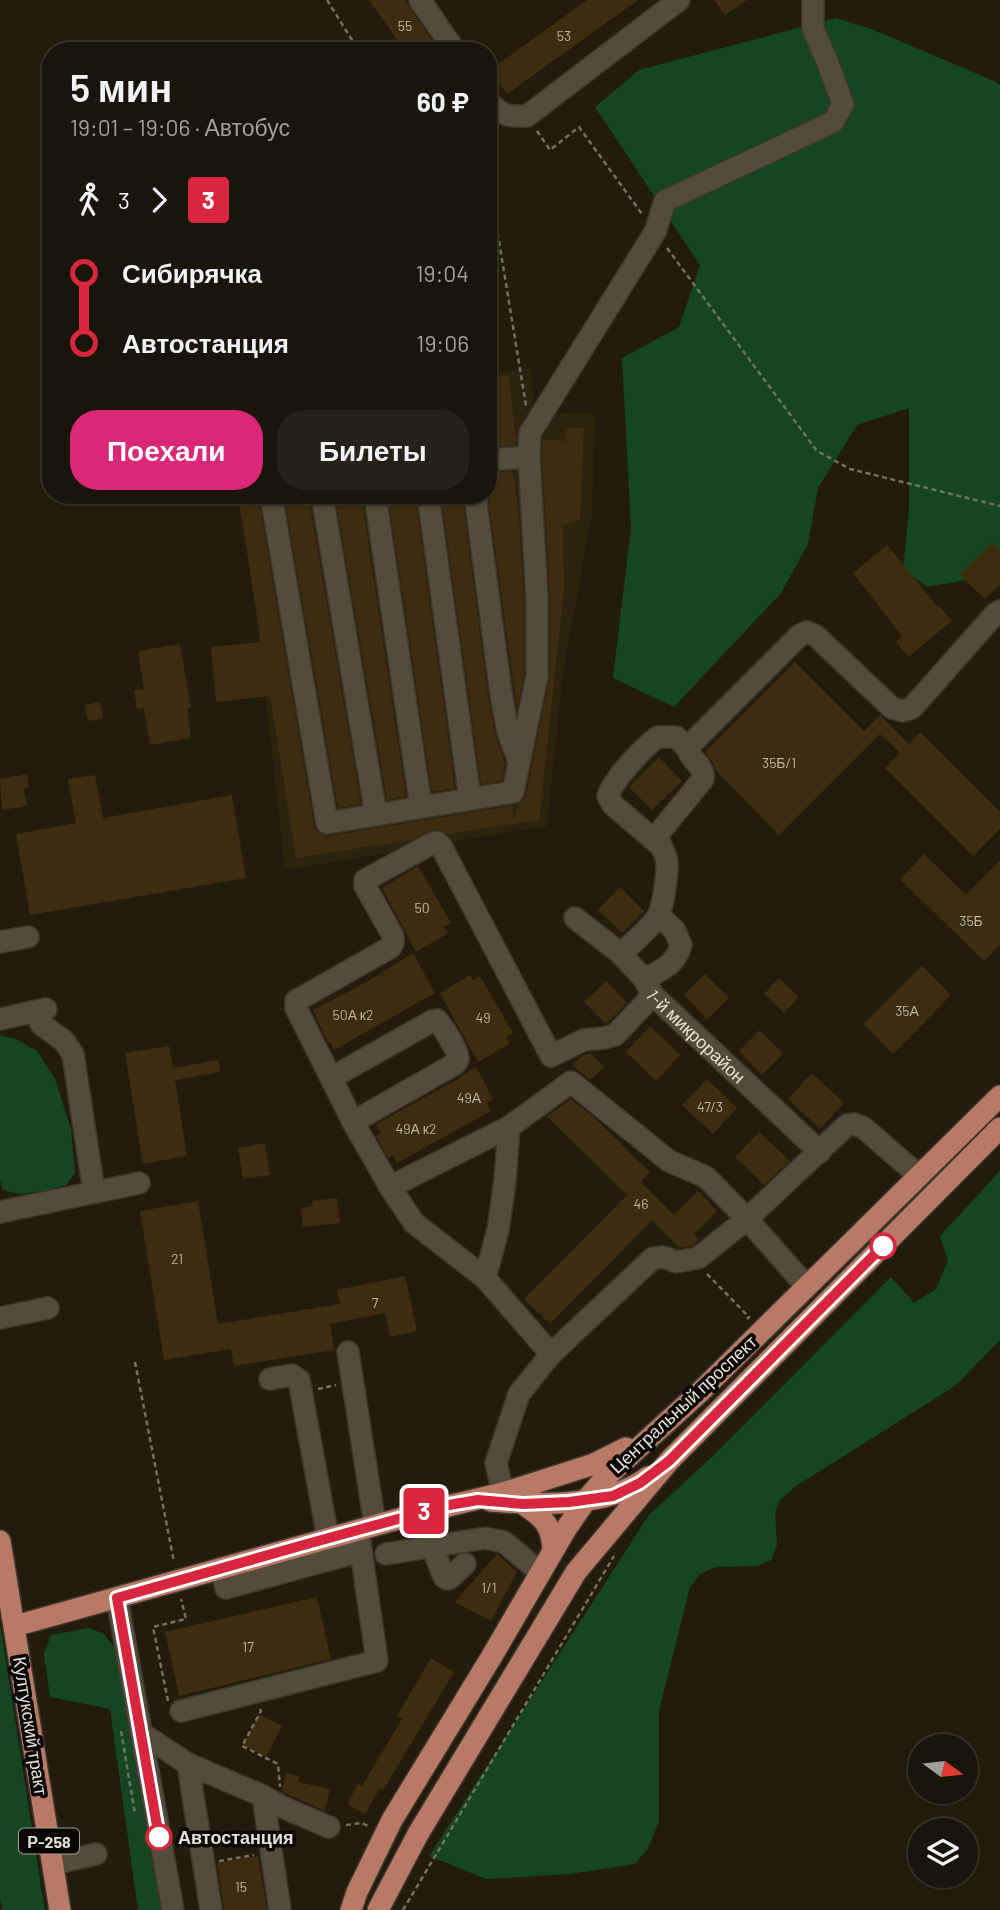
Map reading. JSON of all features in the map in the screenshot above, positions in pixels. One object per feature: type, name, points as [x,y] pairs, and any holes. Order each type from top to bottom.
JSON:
[{"type":"main road","name":"Центральный проспект","points":[[351,1910],[392,1820],[586,1500],[603,1480],[699,1393],[1000,1096]]},
{"type":"main road","name":"Центральный проспект","points":[[378,1910],[395,1875],[576,1572],[669,1461],[1000,1128]]},
{"type":"main road","points":[[15,1626],[367,1527],[503,1493],[594,1464],[650,1436]]},
{"type":"main road","points":[[478,1500],[523,1504],[613,1496],[640,1483],[669,1461]]},
{"type":"main road","points":[[523,1504],[545,1520],[552,1535],[553,1551]]},
{"type":"main road","name":"Култукский тракт","points":[[0,1541],[60,1910]]},
{"type":"main road","points":[[492,1656],[516,1672]]},
{"type":"main road","points":[[371,1864],[395,1875]]},
{"type":"street","points":[[420,0],[448,42]]},
{"type":"street","points":[[497,110],[510,117],[527,116],[679,0]]},
{"type":"street","points":[[273,504],[327,823],[513,792],[537,676],[537,598],[530,433],[655,233],[665,201],[833,122],[843,104],[813,29],[813,0]]},
{"type":"street","points":[[497,459],[529,457]]},
{"type":"street","points":[[324,504],[376,815]]},
{"type":"street","points":[[376,504],[421,807]]},
{"type":"street","points":[[429,504],[470,799]]},
{"type":"street","points":[[476,504],[508,732],[519,761]]},
{"type":"street","points":[[688,749],[800,635],[807,632],[816,636],[892,708],[903,711],[912,708],[1000,611]]},
{"type":"street","points":[[621,954],[659,915],[667,863],[666,852],[660,845],[613,805],[608,796],[610,788],[640,753],[658,737],[676,737],[688,749],[689,756],[704,774],[703,779],[659,833],[660,845]]},
{"type":"street","points":[[551,1354],[485,1278],[414,1223],[353,1122],[296,1008],[296,1001],[391,947],[393,936],[365,886],[365,880],[433,843],[437,842],[441,846],[551,1056],[571,1082],[669,1161],[706,1177],[807,1287]]},
{"type":"street","name":"1-й микрорайон","points":[[659,915],[676,931],[681,945],[675,960],[648,987],[820,1152]]},
{"type":"street","points":[[551,1056],[584,1040],[614,1035],[648,987],[621,954],[575,918]]},
{"type":"street","points":[[0,942],[28,937]]},
{"type":"street","points":[[0,1019],[42,1010],[41,1024],[64,1041],[73,1054],[94,1192]]},
{"type":"street","points":[[331,1078],[437,1020],[458,1054],[456,1065],[353,1122]]},
{"type":"street","points":[[390,1187],[509,1127],[571,1082]]},
{"type":"street","points":[[503,1493],[496,1463],[519,1394],[551,1354],[653,1258],[663,1257],[677,1262],[698,1258],[747,1219],[847,1125],[854,1124],[863,1128],[919,1176]]},
{"type":"street","points":[[485,1278],[500,1218],[509,1127]]},
{"type":"street","points":[[0,1212],[139,1183]]},
{"type":"street","points":[[0,1318],[48,1308]]},
{"type":"street","points":[[175,1709],[377,1661],[361,1551],[367,1527],[348,1352]]},
{"type":"street","points":[[270,1380],[292,1375],[299,1380],[328,1538]]},
{"type":"street","points":[[423,1512],[444,1577],[447,1579],[466,1564]]},
{"type":"street","points":[[386,1554],[485,1538],[496,1539],[504,1542],[540,1572]]},
{"type":"street","points":[[221,1568],[226,1588],[361,1551]]},
{"type":"street","points":[[117,1598],[173,1910]]},
{"type":"street","points":[[141,1733],[188,1764],[329,1827]]},
{"type":"street","points":[[188,1764],[211,1910]]},
{"type":"street","points":[[263,1796],[280,1910]]},
{"type":"street","points":[[53,1864],[96,1854]]},
{"type":"path","points":[[327,0],[353,42]]},
{"type":"path","points":[[527,116],[550,150],[579,127],[817,451],[850,469],[1000,506]]},
{"type":"path","points":[[497,229],[526,406]]},
{"type":"path","points":[[692,1260],[749,1317],[740,1326]]},
{"type":"path","points":[[135,1362],[175,1567]]},
{"type":"path","points":[[301,1392],[353,1381]]},
{"type":"path","points":[[403,1910],[619,1548]]},
{"type":"path","points":[[175,1709],[153,1627],[186,1619],[181,1596]]},
{"type":"path","points":[[120,1722],[135,1814]]},
{"type":"shaded area","points":[[531,368],[534,412],[595,414],[592,513],[563,674],[547,826],[285,870],[244,504],[497,504],[497,372]]},
{"type":"green space","points":[[836,18],[874,30],[1000,85],[1000,566],[966,580],[927,587],[903,569],[909,511],[909,408],[857,425],[818,488],[808,544],[781,593],[674,707],[613,678],[631,528],[622,358],[679,327],[700,265],[595,107],[639,70]]},
{"type":"green space","points":[[0,1036],[14,1038],[37,1051],[55,1079],[71,1129],[75,1173],[66,1185],[19,1194],[3,1190],[0,1180]]},
{"type":"green space","points":[[1000,1171],[1000,1340],[955,1386],[796,1486],[780,1500],[775,1512],[777,1545],[771,1560],[757,1566],[715,1567],[700,1574],[690,1587],[659,1710],[659,1821],[648,1848],[635,1864],[570,1874],[486,1879],[429,1856],[649,1515],[715,1454],[891,1277],[914,1303],[936,1289],[948,1261],[940,1236]]},
{"type":"green space","points":[[0,1623],[45,1910],[2,1910]]},
{"type":"green space","points":[[89,1628],[104,1634],[116,1650],[131,1714],[161,1910],[138,1910],[110,1709],[50,1697],[44,1654],[51,1635]]},
{"type":"building","points":[[369,0],[405,0],[433,42],[399,42]]},
{"type":"building","points":[[587,0],[638,0],[507,94],[497,80],[497,65]]},
{"type":"building","points":[[714,0],[747,0],[725,15]]},
{"type":"building","points":[[509,375],[516,445],[497,446],[497,376]]},
{"type":"building","points":[[584,427],[580,520],[563,525],[564,591],[539,820],[448,834],[434,829],[411,840],[296,858],[270,696],[216,702],[211,647],[261,642],[239,504],[260,504],[317,832],[329,836],[512,806],[514,821],[518,804],[526,795],[550,676],[550,597],[543,439],[565,441],[567,429]]},
{"type":"building","points":[[513,471],[519,518],[524,598],[524,675],[517,708],[489,504],[497,504],[497,472]]},
{"type":"building","points":[[286,504],[310,504],[361,804],[338,808]]},
{"type":"building","points":[[337,504],[362,504],[406,796],[387,800]]},
{"type":"building","points":[[389,504],[416,504],[455,788],[432,792]]},
{"type":"building","points":[[442,504],[463,504],[488,696],[495,735],[505,764],[502,781],[481,784]]},
{"type":"building","points":[[992,542],[1000,550],[1000,584],[985,599],[960,575]]},
{"type":"building","points":[[887,545],[952,621],[908,657],[896,642],[902,636],[853,573]]},
{"type":"building","points":[[180,644],[191,708],[187,709],[191,738],[150,745],[144,708],[137,709],[134,690],[144,689],[138,651]]},
{"type":"building","points":[[795,662],[864,731],[880,715],[909,744],[920,732],[1000,812],[1000,829],[973,856],[885,768],[900,753],[880,734],[779,835],[716,771],[705,752]]},
{"type":"building","points":[[100,702],[103,718],[88,721],[85,705]]},
{"type":"building","points":[[659,757],[682,781],[652,810],[629,787]]},
{"type":"building","points":[[27,774],[29,788],[24,789],[27,806],[2,810],[0,779]]},
{"type":"building","points":[[95,775],[103,818],[232,795],[246,878],[30,915],[16,834],[76,823],[68,779]]},
{"type":"building","points":[[924,854],[966,895],[1000,860],[1000,944],[984,961],[900,879]]},
{"type":"building","points":[[418,866],[451,923],[444,927],[448,933],[416,952],[382,888]]},
{"type":"building","points":[[620,887],[644,911],[622,933],[598,910]]},
{"type":"building","points":[[413,953],[435,993],[334,1050],[313,1010],[370,980]]},
{"type":"building","points":[[922,966],[951,995],[893,1054],[864,1024]]},
{"type":"building","points":[[705,974],[729,998],[707,1019],[684,995]]},
{"type":"building","points":[[470,975],[473,980],[480,976],[513,1033],[506,1037],[510,1044],[478,1062],[440,993]]},
{"type":"building","points":[[779,978],[799,997],[784,1013],[764,994]]},
{"type":"building","points":[[606,981],[627,1003],[606,1024],[584,1002]]},
{"type":"building","points":[[650,1026],[680,1055],[656,1081],[626,1052]]},
{"type":"building","points":[[760,1030],[783,1054],[762,1075],[739,1051]]},
{"type":"building","points":[[169,1046],[173,1068],[218,1060],[220,1072],[175,1080],[187,1156],[143,1164],[125,1053]]},
{"type":"building","points":[[590,1053],[604,1067],[590,1080],[572,1065],[583,1055]]},
{"type":"building","points":[[476,1067],[493,1099],[487,1103],[491,1111],[397,1163],[393,1155],[388,1158],[376,1136],[381,1133],[376,1124]]},
{"type":"building","points":[[812,1073],[844,1103],[820,1129],[788,1099]]},
{"type":"building","points":[[707,1079],[737,1108],[713,1134],[682,1105]]},
{"type":"building","points":[[571,1099],[596,1119],[650,1172],[641,1182],[674,1215],[698,1191],[717,1211],[694,1234],[699,1239],[692,1246],[680,1248],[652,1220],[550,1324],[524,1299],[627,1195],[547,1116]]},
{"type":"building","points":[[759,1132],[790,1161],[764,1185],[735,1157]]},
{"type":"building","points":[[265,1143],[270,1175],[243,1179],[238,1148]]},
{"type":"building","points":[[337,1198],[340,1223],[303,1227],[301,1208],[313,1206],[312,1201]]},
{"type":"building","points":[[198,1201],[218,1324],[340,1304],[337,1290],[405,1276],[417,1331],[390,1337],[385,1313],[330,1324],[334,1350],[234,1366],[231,1349],[164,1360],[140,1211]]},
{"type":"building","points":[[497,1554],[517,1572],[491,1621],[455,1602]]},
{"type":"building","points":[[317,1597],[331,1659],[179,1696],[165,1632]]},
{"type":"building","points":[[431,1658],[454,1672],[383,1790],[380,1788],[365,1814],[347,1804],[358,1784],[362,1786],[402,1719],[397,1716]]},
{"type":"building","points":[[259,1714],[282,1726],[266,1757],[243,1745]]},
{"type":"building","points":[[286,1773],[299,1776],[298,1782],[330,1789],[325,1811],[282,1792]]},
{"type":"building","points":[[258,1856],[267,1910],[224,1910],[217,1863]]},
{"type":"bus line","name":"3","points":[[159,1837],[117,1598],[449,1505],[478,1500],[523,1504],[569,1502],[613,1496],[640,1483],[669,1461],[883,1246]]},
{"type":"place","name":"Автостанция","points":[[159,1837]]}]
